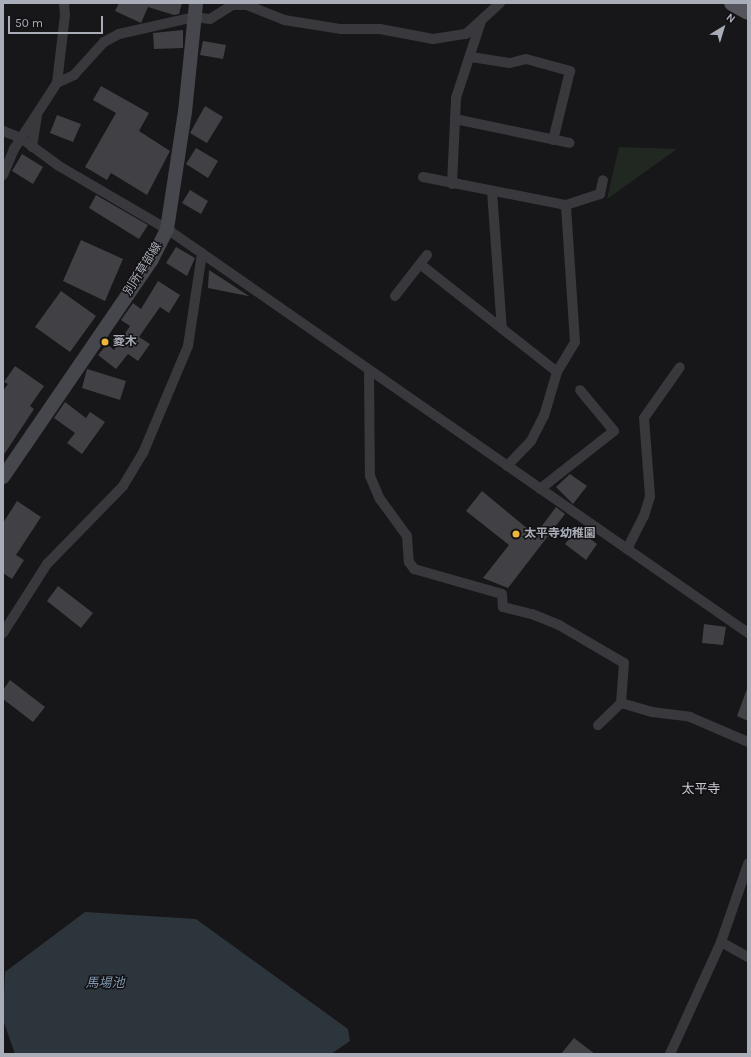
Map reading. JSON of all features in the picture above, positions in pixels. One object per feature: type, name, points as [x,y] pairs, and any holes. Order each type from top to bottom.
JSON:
[{"type":"main road","name":"別所草部線","points":[[3,477],[152,261],[167,229],[184,120],[196,3]]},
{"type":"main road","points":[[732,3],[748,12]]},
{"type":"street","points":[[3,175],[21,138],[37,116],[57,83],[65,15],[64,3]]},
{"type":"street","points":[[57,83],[74,75],[104,42],[119,34],[195,17],[210,19],[232,5],[246,5],[284,20],[341,29],[380,29],[433,39],[466,34],[500,3]]},
{"type":"street","points":[[452,184],[456,98],[471,57],[481,21]]},
{"type":"street","points":[[471,57],[510,63],[526,59],[570,71],[553,140]]},
{"type":"street","points":[[32,146],[37,116]]},
{"type":"street","points":[[455,119],[570,144]]},
{"type":"street","points":[[3,131],[21,138],[59,166],[167,229],[748,633]]},
{"type":"street","points":[[424,177],[452,184],[566,205],[600,194],[603,180]]},
{"type":"street","points":[[492,191],[502,329]]},
{"type":"street","points":[[507,466],[531,440],[544,416],[557,372],[575,342],[566,205]]},
{"type":"street","points":[[3,633],[47,564],[123,486],[143,453],[188,346],[202,253]]},
{"type":"street","points":[[395,296],[427,255]]},
{"type":"street","points":[[420,264],[557,372]]},
{"type":"street","points":[[627,549],[644,516],[650,496],[644,418],[680,367]]},
{"type":"street","points":[[368,370],[370,476],[380,499],[407,536],[409,562],[414,569],[502,594],[503,607],[532,614],[559,625],[624,663],[621,703],[598,725]]},
{"type":"street","points":[[540,489],[614,431],[580,390]]},
{"type":"street","points":[[621,703],[652,712],[690,717],[748,742]]},
{"type":"street","points":[[670,1054],[721,942],[748,864]]},
{"type":"street","points":[[721,942],[748,958]]},
{"type":"shaded area","points":[[619,147],[677,149],[607,199]]},
{"type":"water","name":"馬場池","points":[[85,912],[196,919],[348,1029],[350,1041],[331,1054],[15,1054],[3,1020],[5,972]]},
{"type":"building","points":[[119,3],[182,3],[179,14],[174,15],[148,7],[141,23],[115,11]]},
{"type":"building","points":[[183,30],[183,48],[154,49],[153,33]]},
{"type":"building","points":[[203,41],[226,45],[223,59],[200,55]]},
{"type":"building","points":[[101,86],[149,113],[139,131],[170,151],[147,195],[111,173],[107,180],[85,167],[116,113],[93,100]]},
{"type":"building","points":[[205,106],[223,117],[207,143],[190,133]]},
{"type":"building","points":[[57,115],[81,124],[73,142],[50,133]]},
{"type":"building","points":[[196,148],[218,161],[208,178],[186,164]]},
{"type":"building","points":[[22,154],[43,167],[33,184],[12,171]]},
{"type":"building","points":[[190,190],[208,201],[201,214],[182,203]]},
{"type":"building","points":[[96,195],[148,225],[139,239],[89,208]]},
{"type":"building","points":[[81,240],[123,259],[105,301],[63,281]]},
{"type":"building","points":[[176,247],[195,258],[187,276],[166,263]]},
{"type":"building","points":[[209,270],[249,296],[208,288]]},
{"type":"building","points":[[158,281],[180,295],[169,313],[160,307],[139,337],[150,344],[138,361],[128,354],[116,369],[98,355],[107,344],[114,350],[130,326],[121,320],[133,303],[141,309]]},
{"type":"building","points":[[61,291],[96,316],[70,352],[35,327]]},
{"type":"building","points":[[15,366],[44,386],[30,406],[34,409],[3,456],[3,391],[8,384],[4,382]]},
{"type":"building","points":[[87,369],[126,381],[120,400],[82,388]]},
{"type":"building","points":[[65,402],[86,418],[90,412],[105,422],[82,454],[67,443],[75,433],[54,418]]},
{"type":"building","points":[[570,474],[587,486],[573,504],[556,487]]},
{"type":"building","points":[[482,491],[535,535],[556,507],[565,514],[508,588],[483,578],[509,545],[466,511]]},
{"type":"building","points":[[17,501],[41,517],[16,555],[24,560],[12,579],[3,573],[3,523]]},
{"type":"building","points":[[577,529],[597,544],[586,560],[565,544]]},
{"type":"building","points":[[58,586],[93,613],[81,628],[47,601]]},
{"type":"building","points":[[704,624],[726,627],[723,645],[702,643]]},
{"type":"building","points":[[10,680],[45,707],[33,722],[3,699],[3,690]]},
{"type":"building","points":[[747,689],[748,690],[748,721],[737,716]]},
{"type":"building","points":[[574,1038],[595,1054],[561,1054]]},
{"type":"place","name":"菱木","points":[[105,342]]},
{"type":"place","name":"太平寺幼稚園","points":[[516,534]]},
{"type":"district","name":"太平寺","points":[[701,789]]}]
